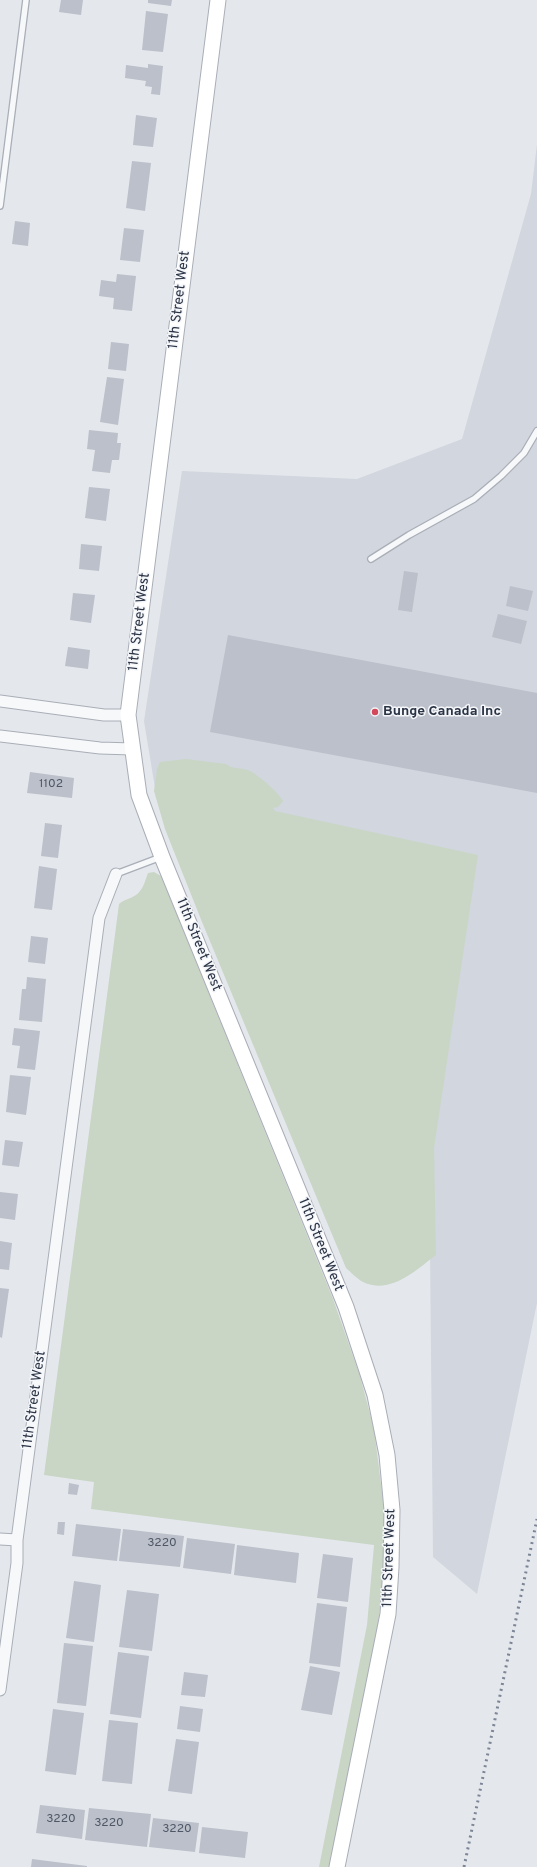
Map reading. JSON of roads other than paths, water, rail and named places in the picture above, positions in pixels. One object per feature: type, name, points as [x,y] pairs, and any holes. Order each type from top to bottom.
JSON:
[{"type":"main road","name":"11th Street West","points":[[218,0],[128,715],[139,795],[162,857],[346,1307],[375,1396],[387,1455],[392,1510],[392,1567],[388,1614],[337,1867]]},
{"type":"street","points":[[0,701],[104,715],[128,715]]},
{"type":"street","points":[[0,736],[100,748],[132,749]]},
{"type":"street","name":"11th Street West","points":[[0,1690],[17,1563],[17,1540],[99,918],[116,874]]},
{"type":"street","points":[[0,1539],[17,1540]]},
{"type":"lane","points":[[0,206],[26,0]]},
{"type":"lane","points":[[371,559],[409,535],[474,499],[501,476],[524,452],[537,431]]},
{"type":"lane","points":[[116,874],[162,857]]},
{"type":"railway","points":[[464,1867],[537,1519]]},
{"type":"place","name":"Bunge Canada Inc","points":[[375,712]]}]
